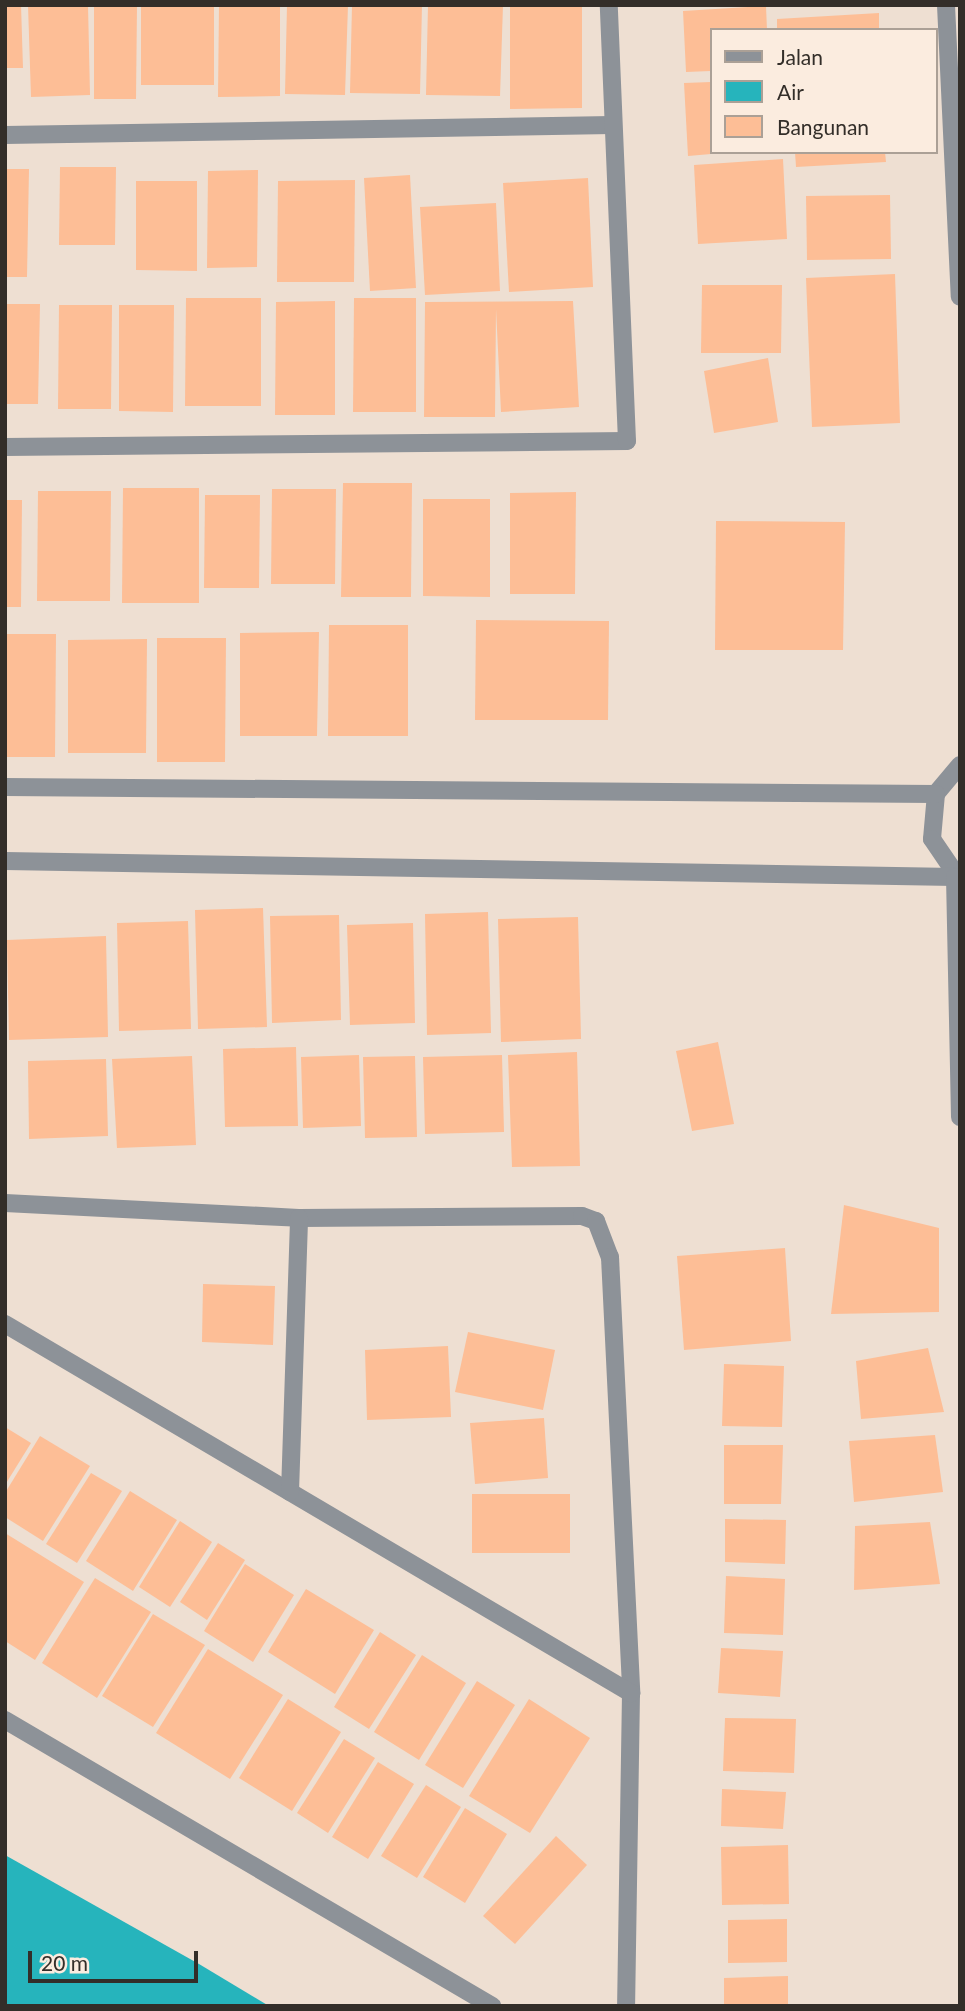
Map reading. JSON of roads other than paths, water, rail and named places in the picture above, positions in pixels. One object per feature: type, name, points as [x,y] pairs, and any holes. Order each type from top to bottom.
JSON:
[{"type":"street","points":[[5,447],[627,441],[609,5]]},
{"type":"street","points":[[946,5],[960,297]]},
{"type":"street","points":[[5,135],[612,125]]},
{"type":"street","points":[[960,765],[936,794],[932,839],[957,879],[960,1117]]},
{"type":"street","points":[[5,787],[936,794]]},
{"type":"street","points":[[5,862],[957,879]]},
{"type":"street","points":[[5,1203],[299,1218],[582,1216],[596,1222],[610,1257],[631,1693],[626,2006]]},
{"type":"street","points":[[290,1492],[299,1218]]},
{"type":"street","points":[[5,1324],[631,1693]]},
{"type":"street","points":[[5,1720],[492,2006]]},
{"type":"water","points":[[5,1855],[199,1964],[269,2006],[5,2006]]}]
